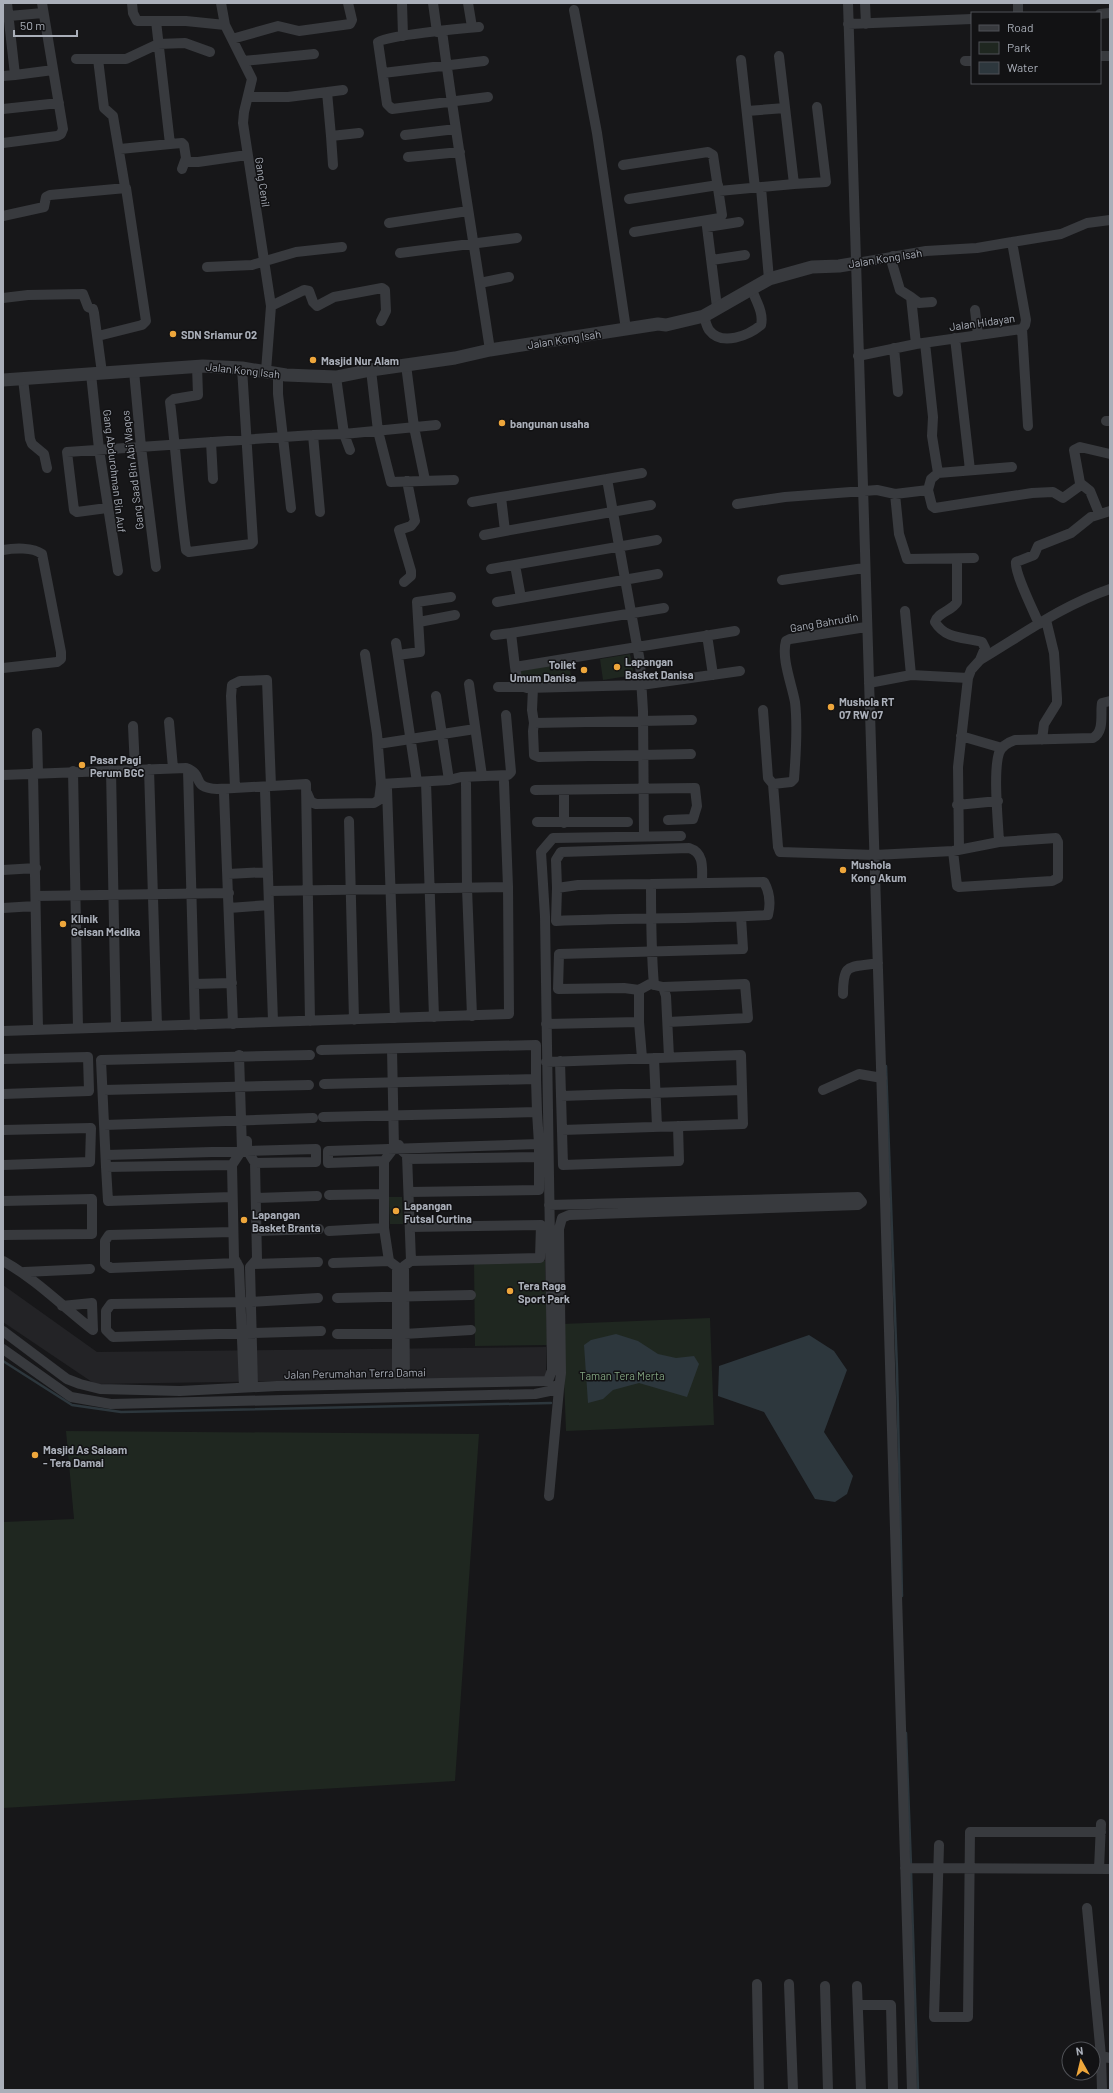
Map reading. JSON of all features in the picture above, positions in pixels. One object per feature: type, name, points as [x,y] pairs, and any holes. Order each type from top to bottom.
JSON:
[{"type":"street","points":[[7,3],[15,75]]},
{"type":"street","points":[[132,3],[136,21],[186,21],[225,25]]},
{"type":"street","name":"Gang Cenil","points":[[221,3],[225,25],[252,78],[243,123],[256,215],[266,261],[271,306],[272,372],[283,437],[291,508]]},
{"type":"street","points":[[232,39],[278,26],[299,31],[350,24],[352,20],[348,3]]},
{"type":"street","points":[[402,3],[403,36]]},
{"type":"street","points":[[433,3],[447,66],[490,350]]},
{"type":"street","points":[[468,3],[475,27],[379,40],[387,104],[392,109],[488,97]]},
{"type":"street","points":[[848,3],[864,568],[876,856],[878,963],[908,1868],[912,2090]]},
{"type":"street","points":[[865,3],[866,24]]},
{"type":"street","points":[[3,143],[61,134],[63,130],[43,8],[8,16]]},
{"type":"street","points":[[574,10],[597,132],[626,329]]},
{"type":"street","points":[[848,24],[971,19]]},
{"type":"street","points":[[156,21],[170,144]]},
{"type":"street","points":[[76,59],[130,58],[158,44],[185,43],[210,52]]},
{"type":"street","points":[[242,61],[314,54]]},
{"type":"street","points":[[779,56],[794,184]]},
{"type":"street","points":[[98,59],[104,108],[113,116],[120,149],[125,187],[128,193],[146,321],[142,326],[98,336]]},
{"type":"street","points":[[741,60],[769,279]]},
{"type":"street","points":[[383,73],[484,61]]},
{"type":"street","points":[[3,76],[53,70]]},
{"type":"street","points":[[248,97],[288,97],[343,90]]},
{"type":"street","points":[[327,92],[334,166]]},
{"type":"street","points":[[3,109],[59,103]]},
{"type":"street","points":[[629,199],[718,188],[758,188],[826,182],[817,107]]},
{"type":"street","points":[[747,111],[785,108]]},
{"type":"street","points":[[405,135],[456,129]]},
{"type":"street","points":[[330,136],[359,133]]},
{"type":"street","points":[[120,149],[182,143],[184,145],[184,165],[247,155]]},
{"type":"street","points":[[408,157],[460,152]]},
{"type":"street","points":[[623,165],[710,152],[714,155],[722,215],[718,219],[634,232]]},
{"type":"street","points":[[3,216],[44,207],[46,197],[50,195],[125,187]]},
{"type":"street","points":[[389,223],[468,211]]},
{"type":"street","name":"Jalan Kong Isah","points":[[3,380],[197,366],[242,368],[336,377],[371,370],[455,358],[490,350],[658,324],[666,326],[704,316],[769,279],[812,267],[839,266],[893,256],[1012,242],[1061,234],[1087,223],[1110,220]]},
{"type":"street","points":[[718,307],[707,227],[739,222]]},
{"type":"street","points":[[400,253],[518,238]]},
{"type":"street","name":"Jalan Hidayan","points":[[858,356],[894,348],[1022,329],[1026,320],[1012,242]]},
{"type":"street","points":[[206,267],[252,265],[303,250],[342,247]]},
{"type":"street","points":[[712,260],[745,255]]},
{"type":"street","points":[[893,256],[892,263],[900,290],[919,303],[932,302]]},
{"type":"street","points":[[480,283],[510,277]]},
{"type":"street","points":[[271,306],[304,290],[309,291],[314,305],[317,306],[334,297],[382,288],[385,290],[386,311],[381,321]]},
{"type":"street","points":[[704,316],[708,330],[718,336],[728,338],[752,332],[761,326],[762,321],[760,310],[752,290]]},
{"type":"street","name":"Gang Abdurohman Bin Auf","points":[[3,298],[28,295],[83,294],[88,307],[93,309],[98,336],[97,373],[99,449],[118,571]]},
{"type":"street","points":[[911,297],[921,344],[933,417],[932,436],[938,473]]},
{"type":"street","points":[[975,310],[978,335]]},
{"type":"street","points":[[1022,329],[1028,426]]},
{"type":"street","points":[[955,338],[970,470]]},
{"type":"street","points":[[894,348],[898,392]]},
{"type":"street","points":[[406,365],[414,427],[425,480]]},
{"type":"street","points":[[197,366],[198,395],[174,399],[170,402],[176,445],[180,507],[186,550],[189,552],[251,544],[253,542],[242,368]]},
{"type":"street","name":"Gang Saad Bin Abi Waqos","points":[[134,370],[141,447],[156,567]]},
{"type":"street","points":[[371,370],[378,430],[391,482],[454,480]]},
{"type":"street","points":[[336,377],[344,434],[350,450]]},
{"type":"street","points":[[23,379],[30,439],[32,444],[44,454],[47,468]]},
{"type":"street","points":[[107,508],[77,512],[73,506],[66,454],[69,451],[344,434],[436,425]]},
{"type":"street","points":[[313,435],[320,512]]},
{"type":"street","points":[[211,442],[213,479]]},
{"type":"street","points":[[1100,513],[1090,491],[1081,485],[1074,448],[1082,447],[1110,454]]},
{"type":"street","points":[[1012,467],[938,473],[931,479],[928,490],[932,506],[936,508],[1037,493],[1055,493],[1060,498],[1063,498],[1081,485]]},
{"type":"street","points":[[472,502],[642,473]]},
{"type":"street","points":[[607,479],[637,646],[643,721],[644,836]]},
{"type":"street","points":[[404,582],[410,576],[411,571],[399,530],[415,523],[407,481]]},
{"type":"street","points":[[737,504],[785,497],[862,491],[877,490],[894,494],[928,490]]},
{"type":"street","points":[[894,494],[899,534],[907,559],[974,558]]},
{"type":"street","points":[[501,498],[505,532]]},
{"type":"street","points":[[484,536],[651,505]]},
{"type":"street","points":[[1042,740],[1044,724],[1054,707],[1057,698],[1054,653],[1042,622],[1024,589],[1015,566],[1016,562],[1034,555],[1038,546],[1071,533],[1088,518],[1110,511]]},
{"type":"street","points":[[491,569],[657,540]]},
{"type":"street","points":[[3,550],[18,548],[37,551],[42,554],[61,652],[60,659],[57,662],[3,668]]},
{"type":"street","points":[[764,710],[768,778],[773,784],[778,847],[780,852],[876,856],[956,850],[999,842],[1057,838],[1057,880],[958,887],[957,885],[956,850],[958,767],[961,736],[968,678],[980,660],[985,648],[982,642],[954,637],[945,632],[935,622],[937,617],[954,606],[957,602],[957,559]]},
{"type":"street","points":[[515,565],[521,598]]},
{"type":"street","points":[[782,580],[864,568]]},
{"type":"street","points":[[497,602],[658,574]]},
{"type":"street","points":[[980,660],[1042,622],[1094,595],[1110,589]]},
{"type":"street","points":[[398,655],[420,652],[417,602],[451,597]]},
{"type":"street","points":[[495,635],[664,608]]},
{"type":"street","points":[[905,611],[911,675]]},
{"type":"street","points":[[419,622],[455,616]]},
{"type":"street","name":"Gang Bahrudin","points":[[773,784],[791,782],[794,779],[796,741],[795,703],[784,649],[786,641],[790,639],[866,627]]},
{"type":"street","points":[[515,667],[735,631]]},
{"type":"street","points":[[512,633],[517,681],[521,687]]},
{"type":"street","points":[[707,635],[713,675]]},
{"type":"street","points":[[396,643],[410,739],[422,782],[434,1017]]},
{"type":"street","points":[[365,654],[384,787],[395,1018]]},
{"type":"street","points":[[498,687],[533,688],[641,685],[740,671]]},
{"type":"street","points":[[869,683],[911,675],[968,678]]},
{"type":"street","points":[[235,788],[231,696],[232,685],[240,681],[267,680],[268,872],[273,1021]]},
{"type":"street","points":[[469,684],[482,776]]},
{"type":"street","points":[[533,688],[532,710],[534,723],[534,755],[540,757],[691,754]]},
{"type":"street","points":[[436,696],[449,780]]},
{"type":"street","points":[[999,842],[999,758],[1002,748],[1010,741],[1016,740],[1095,737],[1101,726],[1102,704],[1104,701],[1110,701]]},
{"type":"street","points":[[384,787],[449,780],[461,777],[508,775],[511,772],[506,714]]},
{"type":"street","points":[[534,723],[692,720]]},
{"type":"street","points":[[169,722],[173,768]]},
{"type":"street","points":[[134,726],[135,769]]},
{"type":"street","points":[[378,744],[475,729]]},
{"type":"street","points":[[37,733],[36,901],[38,1030]]},
{"type":"street","points":[[961,736],[1002,748]]},
{"type":"street","points":[[149,768],[157,1026]]},
{"type":"street","points":[[3,775],[149,768],[186,768],[195,773],[201,786],[205,788],[268,788],[306,784],[310,1021]]},
{"type":"street","points":[[186,768],[189,773],[195,1025]]},
{"type":"street","points":[[111,770],[116,1027]]},
{"type":"street","points":[[73,771],[78,1028]]},
{"type":"street","points":[[3,1031],[507,1014],[510,1012],[508,887],[504,782]]},
{"type":"street","points":[[466,783],[467,888],[472,1016]]},
{"type":"street","points":[[307,791],[311,802],[316,804],[374,803],[379,800],[384,787]]},
{"type":"street","points":[[535,790],[643,790],[695,788],[697,806],[693,819],[668,820]]},
{"type":"street","points":[[564,790],[564,823]]},
{"type":"street","points":[[224,793],[233,1024]]},
{"type":"street","points":[[958,806],[998,800]]},
{"type":"street","points":[[348,821],[354,1020]]},
{"type":"street","points":[[537,822],[628,822]]},
{"type":"street","points":[[559,1389],[548,1381],[552,1370],[544,916],[541,852],[553,838],[681,836]]},
{"type":"street","points":[[557,888],[578,885],[652,884],[764,882],[769,890],[770,898],[768,915],[741,917],[556,921],[556,860],[561,852],[689,848],[697,850],[701,856],[702,883]]},
{"type":"street","points":[[3,870],[36,868]]},
{"type":"street","points":[[228,874],[268,872]]},
{"type":"street","points":[[652,884],[651,952],[658,986],[666,996],[669,1057]]},
{"type":"street","points":[[269,891],[508,887]]},
{"type":"street","points":[[3,908],[36,901],[75,896],[229,893]]},
{"type":"street","points":[[229,908],[269,906]]},
{"type":"street","points":[[668,1022],[748,1018],[744,984],[658,986],[650,984],[639,990],[624,988],[558,989],[559,954],[743,949],[741,917]]},
{"type":"street","points":[[842,994],[843,976],[845,971],[850,968],[878,963]]},
{"type":"street","points":[[194,984],[232,983]]},
{"type":"street","points":[[639,990],[639,1022],[642,1058]]},
{"type":"street","points":[[546,1024],[639,1022]]},
{"type":"street","points":[[321,1050],[536,1045],[539,1190],[408,1192]]},
{"type":"street","points":[[395,1049],[396,1148],[384,1161],[384,1228],[400,1264]]},
{"type":"street","points":[[241,1055],[245,1150],[255,1163],[256,1198],[257,1259],[252,1266],[246,1302]]},
{"type":"street","points":[[232,1197],[108,1201],[101,1060],[241,1055],[310,1055]]},
{"type":"street","points":[[546,1062],[741,1055],[743,1124],[562,1130]]},
{"type":"street","points":[[3,1059],[88,1057],[90,1091],[3,1094]]},
{"type":"street","points":[[654,1058],[657,1127]]},
{"type":"street","points":[[560,1061],[563,1165],[680,1161],[678,1126]]},
{"type":"street","points":[[823,1090],[859,1074],[882,1078]]},
{"type":"street","points":[[324,1084],[536,1079]]},
{"type":"street","points":[[103,1090],[309,1085]]},
{"type":"street","points":[[561,1096],[742,1090]]},
{"type":"street","points":[[104,1125],[244,1119],[537,1112]]},
{"type":"street","points":[[3,1130],[91,1128],[90,1162],[3,1165]]},
{"type":"street","points":[[384,1161],[328,1163],[328,1151],[539,1144]]},
{"type":"street","points":[[396,1148],[407,1155],[410,1227],[400,1264],[402,1296],[400,1333],[401,1384]]},
{"type":"street","points":[[106,1155],[316,1149],[316,1162],[255,1163]]},
{"type":"street","points":[[245,1150],[232,1165],[232,1197],[234,1258],[238,1265],[246,1302],[248,1387]]},
{"type":"street","points":[[407,1160],[538,1156]]},
{"type":"street","points":[[106,1167],[232,1165]]},
{"type":"street","points":[[329,1196],[384,1194]]},
{"type":"street","points":[[256,1198],[317,1196]]},
{"type":"street","points":[[549,1205],[858,1197],[862,1202],[858,1205],[569,1215],[562,1218]]},
{"type":"street","points":[[3,1201],[92,1199],[92,1234],[3,1235]]},
{"type":"street","points":[[549,1205],[554,1212],[562,1218]]},
{"type":"street","points":[[549,1496],[561,1373],[559,1229],[562,1218]]},
{"type":"street","points":[[333,1263],[400,1264],[540,1258],[541,1225],[410,1227]]},
{"type":"street","points":[[329,1231],[384,1228]]},
{"type":"street","points":[[256,1231],[319,1229]]},
{"type":"street","points":[[233,1232],[109,1235],[105,1240],[106,1264],[111,1268],[252,1266],[318,1262]]},
{"type":"street","points":[[3,1261],[24,1272],[62,1306]]},
{"type":"street","points":[[24,1272],[90,1269]]},
{"type":"street","points":[[337,1298],[471,1295]]},
{"type":"street","points":[[318,1298],[246,1302],[111,1304],[106,1311],[106,1330],[113,1337],[321,1331]]},
{"type":"street","points":[[337,1334],[471,1330]]},
{"type":"street","name":"Jalan Perumahan Terra Damai","points":[[3,1331],[66,1379],[100,1389],[143,1391],[248,1387],[548,1381]]},
{"type":"street","points":[[3,1349],[72,1397],[111,1404],[535,1394],[559,1389]]},
{"type":"street","points":[[939,1845],[934,2017],[968,2017],[970,1832],[1101,1828],[1100,1869]]},
{"type":"street","points":[[908,1868],[1110,1869]]},
{"type":"street","points":[[1086,1908],[1106,2057],[1102,2090]]},
{"type":"street","points":[[757,1984],[759,2090]]},
{"type":"street","points":[[789,1984],[793,2090]]},
{"type":"street","points":[[825,1986],[828,2090]]},
{"type":"street","points":[[858,1986],[861,2090]]},
{"type":"street","points":[[858,2005],[891,2005],[893,2090]]},
{"type":"shaded area","points":[[3,1285],[97,1352],[546,1347],[546,1377],[95,1384],[3,1322]]},
{"type":"green space","name":"Lapangan Basket Danisa","points":[[630,654],[634,675],[603,680],[600,659]]},
{"type":"green space","points":[[569,662],[572,684],[522,684],[520,671]]},
{"type":"green space","name":"Lapangan Futsal Curtina","points":[[389,1197],[402,1197],[403,1224],[390,1224]]},
{"type":"green space","name":"Tera Raga Sport Park","points":[[545,1261],[547,1345],[475,1346],[474,1262]]},
{"type":"green space","name":"Taman Tera Merta","points":[[710,1318],[714,1425],[566,1431],[562,1324]]},
{"type":"green space","points":[[66,1431],[479,1434],[455,1781],[3,1808],[3,1522],[74,1519]]},
{"type":"water","points":[[616,1334],[638,1341],[658,1354],[676,1358],[694,1356],[699,1364],[687,1397],[639,1383],[613,1390],[603,1399],[588,1403],[584,1345],[591,1340]]},
{"type":"water","points":[[809,1335],[834,1351],[847,1370],[824,1432],[853,1476],[847,1494],[835,1502],[815,1499],[764,1412],[718,1396],[719,1366]]},
{"type":"waterway","points":[[886,1066],[897,1370],[902,1596]]},
{"type":"waterway","points":[[3,1361],[72,1405],[121,1412],[551,1403]]},
{"type":"waterway","points":[[906,1733],[911,1866]]},
{"type":"waterway","points":[[911,1871],[918,2090]]},
{"type":"place","name":"SDN Sriamur 02","points":[[173,334]]},
{"type":"place","name":"Masjid Nur Alam","points":[[313,360]]},
{"type":"place","name":"bangunan usaha","points":[[502,423]]},
{"type":"place","name":"Lapangan Basket Danisa","points":[[617,667]]},
{"type":"place","name":"Toilet Umum Danisa","points":[[584,670]]},
{"type":"place","name":"Mushola RT 07 RW 07","points":[[831,707]]},
{"type":"place","name":"Pasar Pagi Perum BGC","points":[[82,765]]},
{"type":"place","name":"Mushola Kong Akum","points":[[843,870]]},
{"type":"place","name":"Klinik Geisan Medika","points":[[63,924]]},
{"type":"place","name":"Lapangan Futsal Curtina","points":[[396,1211]]},
{"type":"place","name":"Lapangan Basket Branta","points":[[244,1220]]},
{"type":"place","name":"Tera Raga Sport Park","points":[[510,1291]]},
{"type":"place","name":"Masjid As Salaam - Tera Damai","points":[[35,1455]]}]
